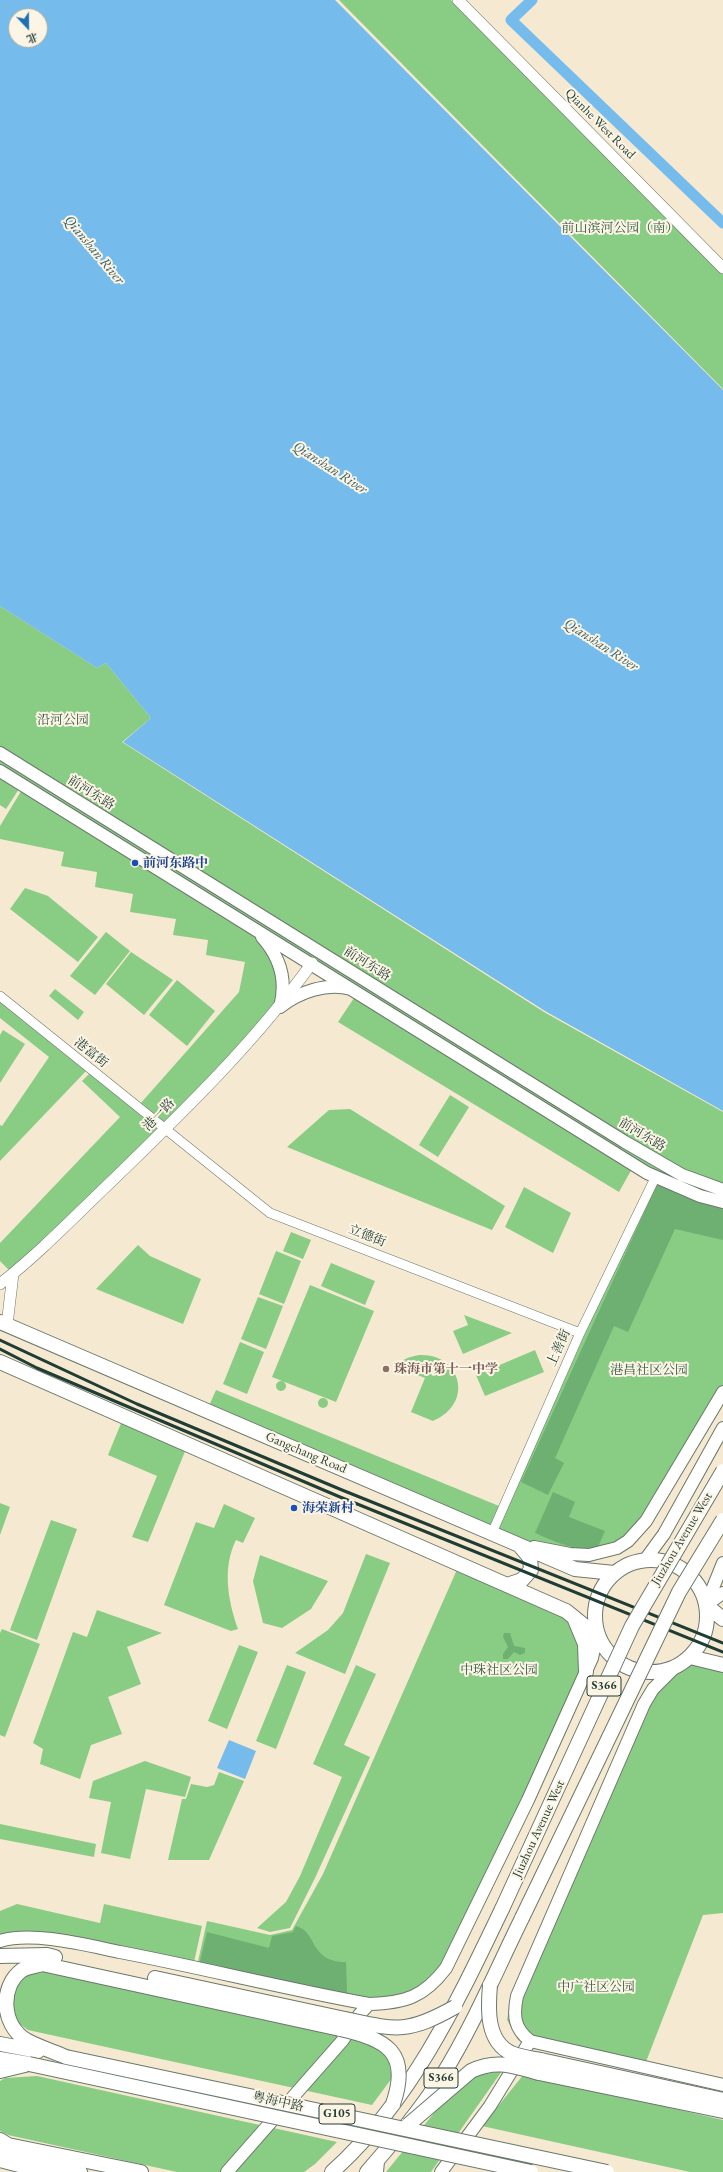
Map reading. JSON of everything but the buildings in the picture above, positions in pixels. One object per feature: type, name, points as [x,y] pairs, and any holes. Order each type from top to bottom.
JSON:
[{"type":"main road","name":"前河东路","points":[[0,753],[625,1142],[682,1175],[723,1190]]},
{"type":"main road","points":[[0,771],[656,1176],[700,1196],[723,1202]]},
{"type":"main road","points":[[240,919],[260,934],[271,947],[279,963],[283,994],[280,1007]]},
{"type":"main road","points":[[280,1007],[291,998],[322,988],[346,988],[356,991]]},
{"type":"main road","name":"Gangchang Road","points":[[3,1323],[575,1569],[614,1573]]},
{"type":"main road","points":[[0,1362],[566,1611],[598,1636]]},
{"type":"main road","points":[[519,1545],[570,1554],[589,1554],[617,1548],[628,1541],[646,1521],[723,1392]]},
{"type":"main road","points":[[645,1560],[664,1534],[723,1428]]},
{"type":"main road","name":"Jiuzhou Avenue West","points":[[332,2172],[346,2159],[394,2104],[455,2007],[502,1909],[632,1626],[723,1472]]},
{"type":"main road","name":"Jiuzhou Avenue West","points":[[367,2172],[376,2166],[408,2125],[442,2076],[472,2024],[680,1592],[723,1520]]},
{"type":"main road","points":[[507,1584],[522,1580],[530,1570],[530,1558],[519,1545]]},
{"type":"main road","points":[[675,1668],[657,1672],[644,1672],[621,1664],[607,1652],[598,1636],[594,1618],[596,1601],[603,1586],[614,1573],[629,1565],[645,1560],[661,1561],[677,1566],[690,1576],[700,1589],[706,1605],[707,1624],[701,1641],[690,1657],[675,1668],[653,1689],[644,1704],[517,1996],[514,2012],[520,2033],[530,2041],[723,2085]]},
{"type":"main road","points":[[706,1605],[723,1563]]},
{"type":"main road","points":[[706,1605],[723,1593]]},
{"type":"main road","points":[[706,1605],[723,1619]]},
{"type":"main road","points":[[566,1611],[577,1622],[582,1633],[585,1644],[586,1672]]},
{"type":"main road","points":[[0,1941],[11,1938],[58,1940],[369,2004],[392,2003],[423,1993],[436,1982],[446,1968],[528,1800],[592,1658],[598,1636]]},
{"type":"main road","points":[[690,1657],[723,1665]]},
{"type":"main road","points":[[0,1956],[46,1955],[342,2024],[372,2037],[387,2045],[392,2050],[396,2057],[400,2073],[400,2081],[394,2104]]},
{"type":"main road","points":[[66,2057],[27,2040],[8,2023],[3,2011],[3,1995],[10,1981],[21,1970],[42,1964],[342,2024],[392,2029],[407,2028],[423,2023],[455,2007]]},
{"type":"main road","points":[[490,1985],[489,2017],[496,2040],[512,2053],[540,2066],[723,2111]]},
{"type":"main road","points":[[227,2172],[343,2040],[359,2015],[369,2004]]},
{"type":"main road","points":[[441,2172],[490,2106],[530,2041]]},
{"type":"main road","name":"G105","points":[[0,2044],[66,2057]]},
{"type":"main road","name":"粤海中路","points":[[66,2057],[608,2172]]},
{"type":"main road","name":"G105","points":[[0,2059],[29,2064]]},
{"type":"main road","points":[[408,2125],[471,2072],[480,2067],[497,2063],[540,2066],[723,2100]]},
{"type":"main road","points":[[0,2071],[29,2064]]},
{"type":"main road","name":"粤海中路","points":[[29,2064],[531,2172]]},
{"type":"main road","points":[[0,2140],[8,2145],[141,2172]]},
{"type":"main road","points":[[0,2155],[80,2172]]},
{"type":"main road","points":[[0,2161],[42,2172]]},
{"type":"street","name":"Qianhe West Road","points":[[458,0],[723,268]]},
{"type":"street","name":"港一路","points":[[0,1284],[13,1274],[165,1129],[280,1007],[312,963]]},
{"type":"street","name":"港富街","points":[[0,996],[165,1129]]},
{"type":"street","name":"立德街","points":[[165,1129],[270,1212],[580,1333]]},
{"type":"street","name":"上善街","points":[[492,1533],[580,1333],[656,1176]]},
{"type":"street","points":[[3,1323],[13,1274]]},
{"type":"green space","name":"前山滨河公园（南）","points":[[339,0],[451,0],[723,273],[723,389]]},
{"type":"green space","name":"沿河公园","points":[[0,606],[97,668],[106,663],[151,718],[122,742],[544,1012],[723,1112],[723,1390],[628,1539],[582,1553],[519,1542],[496,1532],[656,1176],[0,770]]},
{"type":"green space","points":[[0,773],[21,786],[6,809],[0,805]]},
{"type":"green space","points":[[23,788],[257,935],[277,964],[278,1005],[166,1125],[140,1104],[239,992],[245,962],[206,955],[208,940],[173,935],[176,919],[130,912],[133,894],[95,887],[97,872],[61,866],[64,852],[0,839],[0,826]]},
{"type":"green space","points":[[25,888],[48,896],[98,937],[78,962],[10,909]]},
{"type":"green space","points":[[106,932],[130,951],[95,995],[70,976]]},
{"type":"green space","points":[[131,952],[173,980],[144,1015],[106,984]]},
{"type":"green space","points":[[177,980],[215,1011],[187,1046],[149,1015]]},
{"type":"green space","points":[[55,989],[84,1012],[78,1020],[49,996]]},
{"type":"green space","points":[[356,995],[633,1167],[619,1192],[338,1022]]},
{"type":"green space","points":[[0,1000],[87,1070],[0,1161],[0,1125],[2,1126],[49,1057],[0,1018]]},
{"type":"green space","points":[[3,1030],[25,1044],[0,1083],[0,1035]]},
{"type":"green space","points":[[90,1073],[161,1130],[11,1272],[0,1261],[0,1243],[120,1117],[82,1081]]},
{"type":"green space","points":[[450,1095],[469,1107],[438,1157],[419,1145]]},
{"type":"green space","points":[[350,1109],[505,1206],[492,1230],[287,1147],[329,1110]]},
{"type":"green space","points":[[658,1182],[723,1207],[723,1240],[675,1229],[628,1332],[614,1326],[555,1458],[564,1463],[548,1495],[521,1482]]},
{"type":"green space","points":[[524,1187],[571,1213],[553,1253],[505,1227]]},
{"type":"green space","points":[[291,1232],[311,1240],[303,1259],[283,1251]]},
{"type":"green space","points":[[138,1245],[150,1256],[201,1279],[183,1324],[96,1289]]},
{"type":"green space","points":[[276,1251],[301,1261],[284,1304],[259,1294]]},
{"type":"green space","points":[[331,1263],[375,1281],[365,1305],[321,1286]]},
{"type":"green space","points":[[310,1285],[374,1311],[336,1402],[272,1377]]},
{"type":"green space","points":[[258,1297],[283,1306],[266,1349],[241,1339]]},
{"type":"green space","points":[[464,1315],[512,1333],[463,1354],[453,1331],[468,1325]]},
{"type":"green space","points":[[240,1342],[264,1352],[247,1394],[223,1384]]},
{"type":"green space","points":[[535,1350],[544,1372],[485,1396],[476,1375]]},
{"type":"green space","points":[[419,1355],[433,1357],[445,1362],[453,1370],[458,1380],[458,1392],[454,1403],[446,1413],[433,1421],[411,1412],[425,1378],[398,1367],[409,1357]]},
{"type":"green space","points":[[279,1381],[283,1381],[285,1382],[285,1390],[279,1391],[276,1388],[276,1384]]},
{"type":"green space","points":[[216,1390],[499,1506],[489,1528],[208,1408]]},
{"type":"green space","points":[[321,1398],[325,1398],[327,1399],[327,1407],[321,1408],[318,1405],[318,1401]]},
{"type":"green space","points":[[122,1421],[186,1449],[148,1542],[132,1537],[157,1476],[108,1455]]},
{"type":"green space","points":[[553,1492],[575,1502],[569,1517],[605,1531],[598,1547],[574,1547],[558,1543],[535,1533]]},
{"type":"green space","points":[[0,1503],[10,1507],[0,1535]]},
{"type":"green space","points":[[224,1504],[255,1518],[243,1543],[236,1540],[229,1562],[229,1596],[238,1629],[231,1631],[164,1605],[196,1522],[214,1528]]},
{"type":"green space","points":[[51,1520],[77,1529],[37,1640],[10,1630]]},
{"type":"green space","points":[[366,1554],[390,1563],[345,1674],[295,1653],[328,1630],[343,1613]]},
{"type":"green space","points":[[260,1555],[328,1581],[311,1609],[282,1628],[263,1623],[253,1581]]},
{"type":"green space","name":"中珠社区公园","points":[[459,1565],[576,1623],[584,1672],[435,1982],[391,2003],[197,1966],[207,1921],[270,1935],[292,1930],[323,1874]]},
{"type":"green space","points":[[97,1610],[162,1633],[127,1647],[141,1684],[108,1697],[122,1734],[91,1745],[80,1779],[40,1764],[43,1749],[33,1743],[73,1632],[87,1637]]},
{"type":"green space","points":[[2,1629],[40,1644],[5,1737],[0,1735],[0,1633]]},
{"type":"green space","points":[[504,1633],[510,1633],[514,1646],[525,1648],[525,1653],[520,1655],[514,1652],[508,1659],[503,1659],[503,1654],[508,1647],[503,1637]]},
{"type":"green space","points":[[239,1645],[258,1652],[227,1729],[208,1721]]},
{"type":"green space","name":"中广社区公园","points":[[690,1657],[723,1666],[723,1913],[703,1915],[642,2072],[531,2047],[518,2040],[507,2020],[511,1998],[644,1704],[675,1667]]},
{"type":"green space","points":[[287,1665],[306,1672],[276,1749],[256,1741]]},
{"type":"green space","points":[[356,1665],[376,1674],[344,1745],[370,1757],[315,1878],[290,1928],[270,1932],[257,1928],[286,1902],[300,1876],[342,1777],[313,1764]]},
{"type":"green space","points":[[145,1761],[191,1777],[185,1797],[146,1789],[130,1859],[101,1853],[111,1802],[89,1798],[93,1781]]},
{"type":"green space","points":[[219,1772],[244,1781],[209,1860],[168,1860],[182,1799],[186,1799],[191,1784],[207,1787],[214,1785]]},
{"type":"green space","points":[[0,1824],[96,1844],[94,1857],[0,1839]]},
{"type":"green space","points":[[17,1904],[100,1923],[104,1904],[202,1926],[194,1962],[0,1936],[0,1911]]},
{"type":"green space","points":[[296,1926],[303,1929],[308,1934],[315,1946],[326,1957],[334,1961],[346,1962],[346,1996],[199,1965],[207,1932],[269,1948],[272,1936],[293,1932]]},
{"type":"green space","points":[[41,1969],[362,2039],[387,2053],[392,2078],[372,2105],[28,2030],[13,2019],[10,1997],[21,1976]]},
{"type":"green space","points":[[502,2071],[431,2172],[386,2172],[443,2102],[474,2076]]},
{"type":"green space","points":[[524,2074],[723,2120],[723,2172],[690,2172],[482,2126]]},
{"type":"green space","points":[[37,2076],[337,2142],[315,2164],[304,2172],[177,2172],[8,2135],[0,2131],[0,2081],[5,2078]]},
{"type":"water","name":"Qianshan River","points":[[0,0],[335,0],[723,390],[723,1111],[545,1011],[123,742],[151,718],[106,663],[97,668],[0,606]]},
{"type":"water","points":[[229,1740],[256,1751],[245,1779],[217,1768]]},
{"type":"waterway","points":[[532,0],[511,20],[723,223]]},
{"type":"railway","points":[[0,1340],[137,1404],[342,1490],[723,1643]]},
{"type":"railway","points":[[0,1349],[37,1368],[340,1497],[723,1652]]},
{"type":"place","name":"前河东路中","points":[[135,863]]},
{"type":"place","name":"珠海市第十一中学","points":[[386,1369]]},
{"type":"place","name":"海荣新村","points":[[294,1508]]},
{"type":"park label","name":"港昌社区公园","points":[[649,1370]]}]
